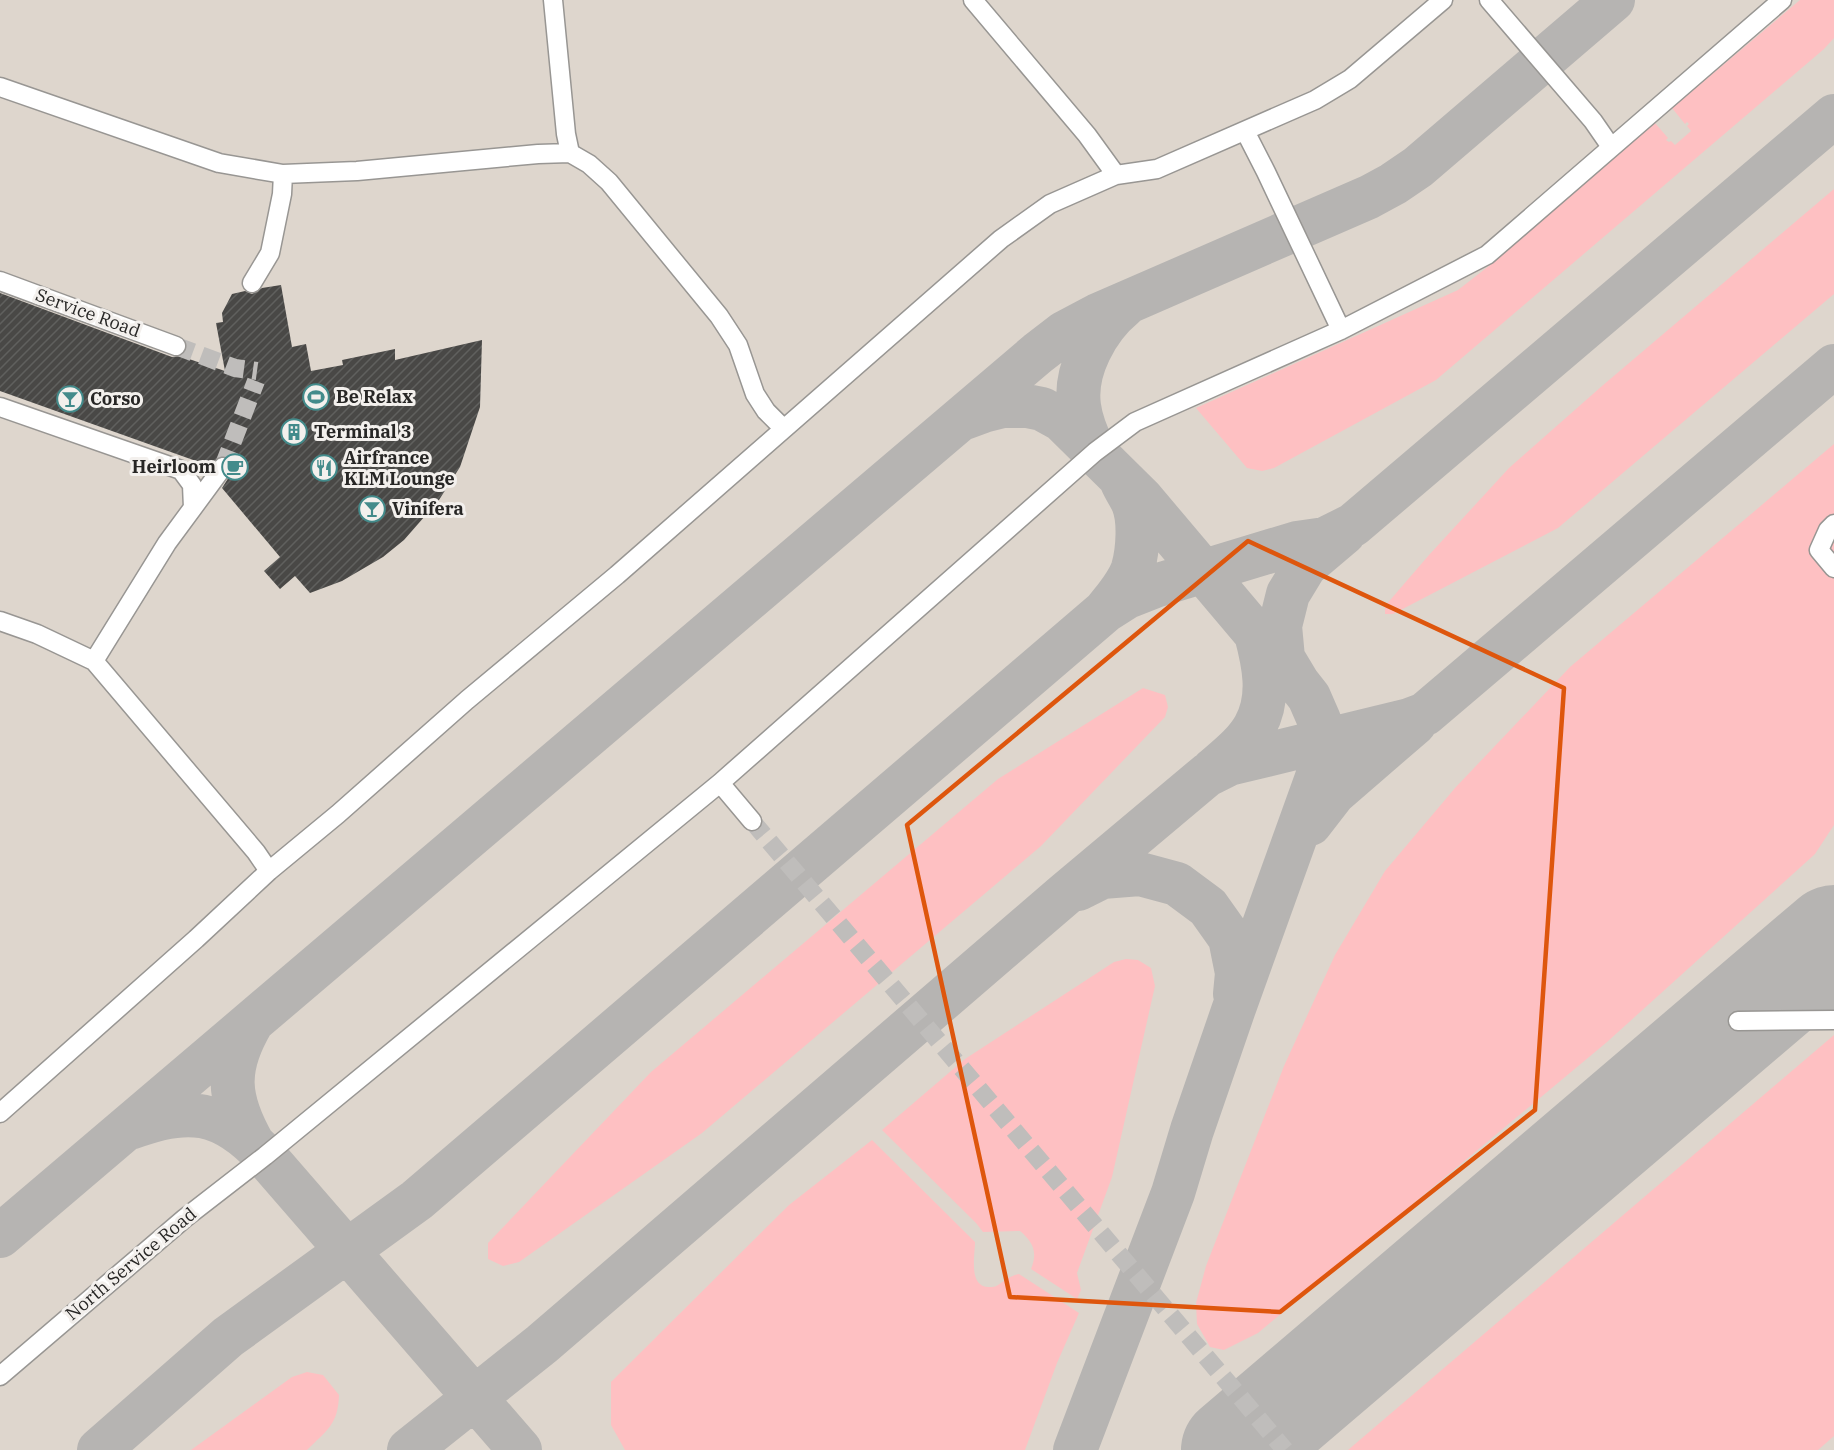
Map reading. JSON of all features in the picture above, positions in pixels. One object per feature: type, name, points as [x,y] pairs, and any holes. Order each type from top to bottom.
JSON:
[{"type":"street","points":[[553,0],[566,134],[570,153]]},
{"type":"street","points":[[973,0],[1087,135],[1116,175]]},
{"type":"street","points":[[0,1113],[269,871],[338,814],[467,700],[617,575],[1001,239],[1050,204],[1116,175],[1157,169],[1315,100],[1350,79],[1443,0]]},
{"type":"street","points":[[1489,0],[1593,121],[1611,147]]},
{"type":"street","name":"North Service Road","points":[[0,1376],[184,1218],[265,1156],[720,783],[1095,452],[1135,422],[1341,330],[1487,255],[1782,0]]},
{"type":"street","points":[[1,91],[219,163],[283,174],[357,171],[570,153],[589,164],[609,182],[719,316],[738,345],[755,394],[766,411],[783,428]]},
{"type":"street","points":[[1245,131],[1341,330]]},
{"type":"street","points":[[252,283],[270,253],[282,194],[283,174]]},
{"type":"street","name":"Service Road","points":[[0,281],[176,346]]},
{"type":"street","points":[[0,407],[181,470],[192,485],[193,508]]},
{"type":"street","points":[[94,661],[143,579],[223,467]]},
{"type":"street","points":[[1834,524],[1828,530],[1819,550],[1834,568]]},
{"type":"street","points":[[0,621],[36,634],[94,661],[269,871]]},
{"type":"street","points":[[720,783],[752,821]]},
{"type":"street","points":[[1738,1021],[1834,1020]]},
{"type":"highlighted area","points":[[1248,541],[1564,688],[1535,1110],[1280,1312],[1010,1297],[907,825]]},
{"type":"shaded area","points":[[0,0],[1834,0],[1834,1450],[0,1450]]},
{"type":"shaded area","points":[[1800,0],[1834,0],[1834,38],[1824,49],[1436,380],[1274,468],[1262,471],[1247,468],[1196,408],[1458,290],[1494,262],[1655,123],[1668,138],[1666,140],[1675,145],[1691,131],[1687,126],[1689,124],[1687,122],[1685,124],[1672,108]]},
{"type":"shaded area","points":[[1834,189],[1834,294],[1558,528],[1393,614],[1385,614],[1385,606],[1509,468]]},
{"type":"shaded area","points":[[1834,444],[1834,825],[1815,854],[1607,1042],[1258,1333],[1224,1350],[1210,1347],[1197,1324],[1196,1303],[1206,1266],[1284,1066],[1335,955],[1385,871],[1455,788],[1570,667]]},
{"type":"shaded area","points":[[1143,688],[1165,695],[1168,707],[1165,717],[1041,846],[702,1133],[519,1262],[503,1266],[488,1259],[488,1243],[651,1072],[998,779]]},
{"type":"shaded area","points":[[1126,959],[1138,960],[1151,968],[1155,986],[1112,1177],[1077,1273],[1081,1290],[1077,1299],[1031,1269],[1034,1257],[1033,1248],[1020,1231],[983,1232],[882,1130],[965,1059],[1114,962]]},
{"type":"shaded area","points":[[1834,1035],[1834,1436],[1818,1450],[1348,1450]]},
{"type":"shaded area","points":[[872,1140],[975,1242],[974,1270],[982,1286],[995,1287],[1019,1274],[1079,1313],[1057,1363],[1025,1450],[625,1450],[611,1425],[611,1382],[789,1205]]},
{"type":"shaded area","points":[[307,1372],[323,1375],[339,1395],[334,1420],[326,1432],[307,1450],[191,1450],[292,1377]]},
{"type":"building","name":"Terminal 3","points":[[281,285],[292,347],[306,344],[311,371],[343,365],[342,360],[395,349],[395,360],[482,340],[480,407],[460,467],[439,500],[404,540],[383,557],[342,581],[310,593],[295,576],[280,589],[264,571],[280,557],[222,488],[234,469],[233,462],[229,458],[219,457],[210,466],[0,391],[0,293],[172,357],[180,356],[225,371],[216,323],[223,322],[222,313],[232,294],[245,291],[252,294],[262,288]]},
{"type":"taxiway","points":[[0,1236],[1064,333],[1098,315],[1369,197],[1393,184],[1418,167],[1613,0]]},
{"type":"taxiway","points":[[99,1450],[228,1337],[417,1200],[1105,611],[1127,597],[1155,586],[1297,543],[1325,539],[1353,525],[1834,116]]},
{"type":"taxiway","points":[[1094,450],[1080,412],[1078,392],[1080,378],[1097,338],[1114,315],[1124,306]]},
{"type":"taxiway","points":[[409,1450],[542,1344],[1207,775],[1229,764],[1409,720],[1425,714],[1834,366]]},
{"type":"taxiway","points":[[964,418],[1003,406],[1027,406],[1042,409],[1062,420],[1142,499],[1289,673]]},
{"type":"taxiway","points":[[1105,611],[1128,580],[1136,553],[1138,535],[1135,510],[1122,482]]},
{"type":"taxiway","points":[[1075,1450],[1173,1193],[1233,1011],[1320,769],[1323,741],[1319,720],[1309,697],[1283,658],[1280,626],[1288,594],[1305,566],[1344,533]]},
{"type":"taxiway","points":[[1213,770],[1247,738],[1260,715],[1264,680],[1256,634]]},
{"type":"taxiway","points":[[1310,824],[1334,793],[1415,723]]},
{"type":"taxiway","points":[[1078,889],[1102,877],[1140,874],[1177,884],[1208,907],[1230,938],[1237,973],[1235,994]]},
{"type":"taxiway","points":[[252,1022],[237,1054],[233,1083],[238,1112],[253,1144]]},
{"type":"taxiway","points":[[130,1128],[170,1117],[203,1116],[234,1129],[249,1141],[265,1156],[520,1450]]},
{"type":"taxiway","points":[[1234,1450],[1255,1433]]},
{"type":"runway","points":[[1235,1450],[1834,939]]},
{"type":"tunnel","points":[[176,346],[235,368],[257,371]]},
{"type":"tunnel","points":[[223,467],[256,381]]},
{"type":"tunnel","points":[[752,821],[1285,1450]]},
{"type":"place","name":"Be Relax","points":[[316,397]]},
{"type":"place","name":"Corso","points":[[70,399]]},
{"type":"place","name":"Terminal 3","points":[[294,432]]},
{"type":"place","name":"Heirloom","points":[[235,467]]},
{"type":"place","name":"Airfrance KLM Lounge","points":[[324,468]]},
{"type":"place","name":"Vinifera","points":[[372,509]]}]
